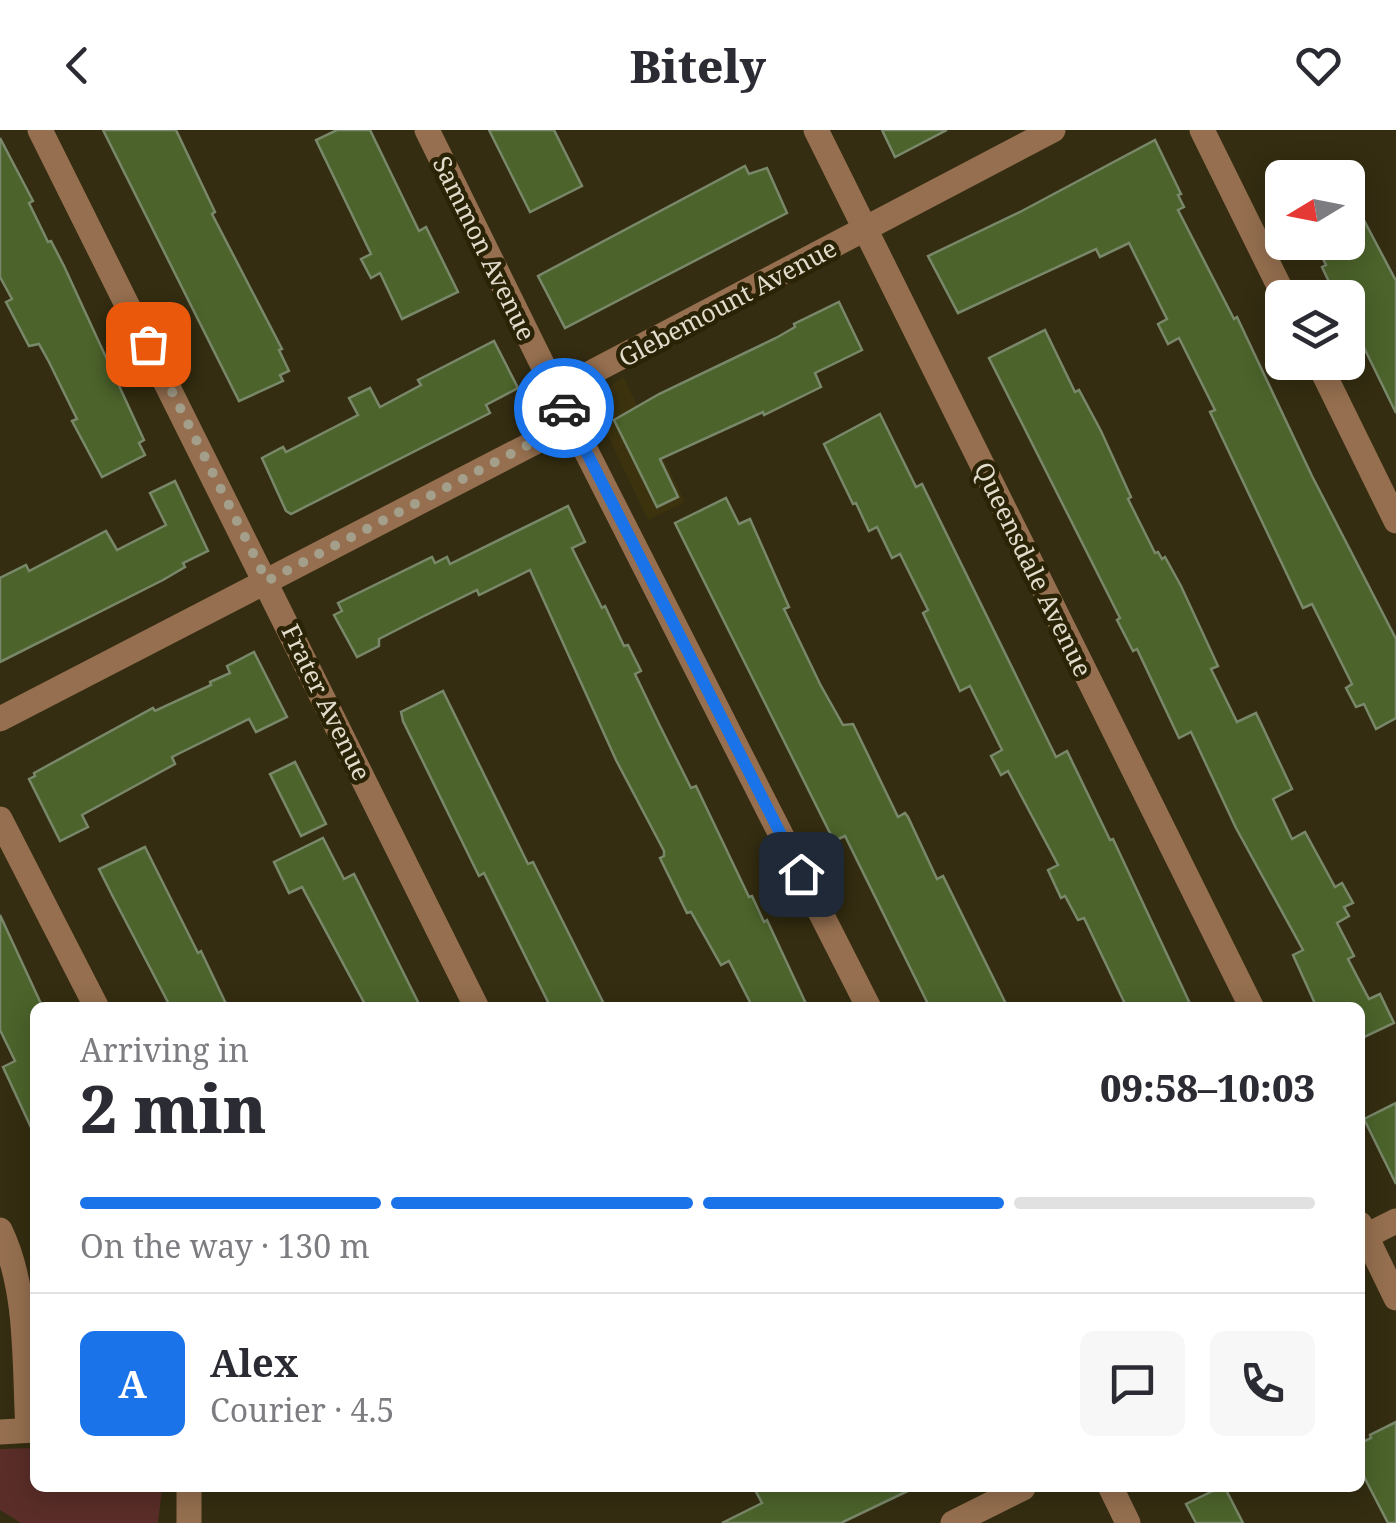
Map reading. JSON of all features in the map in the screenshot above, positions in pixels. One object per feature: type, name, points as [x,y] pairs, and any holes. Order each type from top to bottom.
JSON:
[{"type":"street","name":"Frater Avenue","points":[[40,130],[475,1002]]},
{"type":"street","name":"Sammon Avenue","points":[[427,130],[866,1002]]},
{"type":"street","name":"Queensdale Avenue","points":[[816,130],[1249,1002]]},
{"type":"street","name":"Glebemount Avenue","points":[[0,719],[549,434],[579,378],[1053,130]]},
{"type":"street","points":[[1202,130],[1276,280]]},
{"type":"street","points":[[1327,380],[1396,521]]},
{"type":"street","points":[[0,819],[93,1002]]},
{"type":"street","points":[[1365,1232],[1396,1222]]},
{"type":"street","points":[[0,1230],[18,1285],[30,1409]]},
{"type":"street","points":[[1365,1239],[1396,1298]]},
{"type":"street","points":[[0,1432],[30,1430]]},
{"type":"street","points":[[189,1492],[189,1523]]},
{"type":"street","points":[[953,1523],[1015,1492]]},
{"type":"street","points":[[1113,1492],[1128,1523]]},
{"type":"shaded area","points":[[623,377],[685,502],[648,520],[595,408],[601,393]]},
{"type":"shaded area","points":[[30,1448],[30,1492],[162,1492],[158,1523],[21,1523],[0,1510],[0,1449]]},
{"type":"building","points":[[103,130],[176,130],[215,212],[212,214],[282,349],[279,350],[289,371],[280,375],[283,381],[239,401]]},
{"type":"building","points":[[337,130],[370,130],[419,231],[426,227],[458,292],[402,319],[380,273],[371,278],[361,259],[371,254],[316,140]]},
{"type":"building","points":[[489,130],[554,130],[582,186],[530,212]]},
{"type":"building","points":[[882,130],[947,130],[895,157]]},
{"type":"building","points":[[0,138],[144,440],[139,443],[145,455],[102,477],[72,421],[77,419],[49,362],[39,344],[29,346],[6,302],[12,299],[0,277]]},
{"type":"building","points":[[1155,140],[1181,194],[1178,195],[1184,207],[1178,210],[1234,319],[1237,317],[1312,476],[1396,639],[1396,718],[1376,729],[1364,704],[1356,707],[1346,688],[1352,684],[1312,604],[1303,608],[1179,338],[1168,344],[1158,324],[1167,319],[1129,243],[1100,257],[1096,249],[958,313],[928,256]]},
{"type":"building","points":[[745,166],[749,174],[767,168],[787,213],[565,328],[538,276]]},
{"type":"building","points":[[1365,222],[1396,281],[1396,413],[1365,350],[1365,280],[1328,280],[1322,267],[1326,265],[1324,260],[1365,260]]},
{"type":"building","points":[[839,302],[862,350],[815,373],[821,387],[660,459],[678,497],[657,507],[614,420]]},
{"type":"building","points":[[1045,330],[1075,392],[1079,390],[1101,431],[1155,553],[1165,557],[1181,586],[1218,666],[1211,669],[1237,722],[1256,713],[1292,789],[1273,799],[1292,839],[1305,832],[1335,887],[1342,883],[1353,903],[1344,907],[1349,916],[1337,923],[1354,956],[1348,959],[1369,999],[1380,994],[1394,1023],[1365,1037],[1365,1002],[1314,1002],[1293,955],[1303,950],[1236,828],[1191,732],[1179,738],[989,358]]},
{"type":"building","points":[[494,341],[518,388],[486,405],[490,413],[291,514],[286,511],[262,458],[283,447],[286,452],[358,415],[349,398],[370,388],[380,407],[421,385],[418,380]]},
{"type":"building","points":[[880,414],[916,487],[922,484],[1056,757],[1067,751],[1189,1002],[1124,1002],[1084,918],[1078,920],[1065,896],[1061,898],[1048,870],[1058,865],[1008,771],[1001,775],[991,756],[1002,750],[970,686],[960,691],[923,613],[928,610],[900,554],[892,558],[877,527],[869,531],[824,444]]},
{"type":"building","points":[[175,481],[208,551],[183,563],[185,567],[163,580],[0,662],[0,578],[26,565],[29,571],[106,531],[117,550],[166,525],[150,493]]},
{"type":"building","points":[[726,498],[739,524],[750,519],[789,607],[784,609],[820,684],[843,725],[853,724],[898,817],[905,813],[908,817],[937,879],[943,876],[1005,1002],[927,1002],[845,836],[834,841],[675,523]]},
{"type":"building","points":[[568,506],[585,542],[572,548],[602,608],[605,606],[624,646],[628,645],[641,671],[635,674],[659,724],[691,788],[696,786],[749,897],[752,896],[764,922],[767,920],[805,1002],[750,1002],[729,961],[721,965],[691,912],[687,913],[660,858],[664,851],[616,760],[530,570],[422,617],[379,639],[379,646],[357,657],[334,615],[342,611],[338,603],[432,557],[435,563],[447,557],[450,564]]},
{"type":"building","points":[[254,652],[287,717],[256,732],[249,719],[172,757],[175,764],[82,815],[88,827],[60,841],[29,779],[34,773],[153,708],[155,711],[211,685],[210,682],[230,673],[227,666]]},
{"type":"building","points":[[443,691],[528,864],[533,862],[603,1002],[548,1002],[484,873],[479,876],[401,712]]},
{"type":"building","points":[[295,762],[326,824],[301,836],[270,774]]},
{"type":"building","points":[[323,838],[344,879],[354,874],[418,1002],[364,1002],[302,887],[289,893],[274,862]]},
{"type":"building","points":[[145,847],[225,1002],[168,1002],[99,869]]},
{"type":"building","points":[[0,915],[40,1002],[30,1002],[30,1125],[3,1067],[15,1061],[0,1030]]},
{"type":"building","points":[[1396,1103],[1396,1184],[1365,1121]]},
{"type":"building","points":[[1396,1422],[1396,1523],[1388,1523],[1365,1479],[1365,1441]]},
{"type":"building","points":[[756,1492],[906,1492],[841,1523],[722,1523],[762,1503]]},
{"type":"building","points":[[1211,1492],[1227,1492],[1243,1523],[1196,1523],[1186,1504]]},
{"type":"way so far","points":[[148,344],[267,581],[549,434],[564,408]]},
{"type":"route","points":[[564,408],[801,874]]}]
